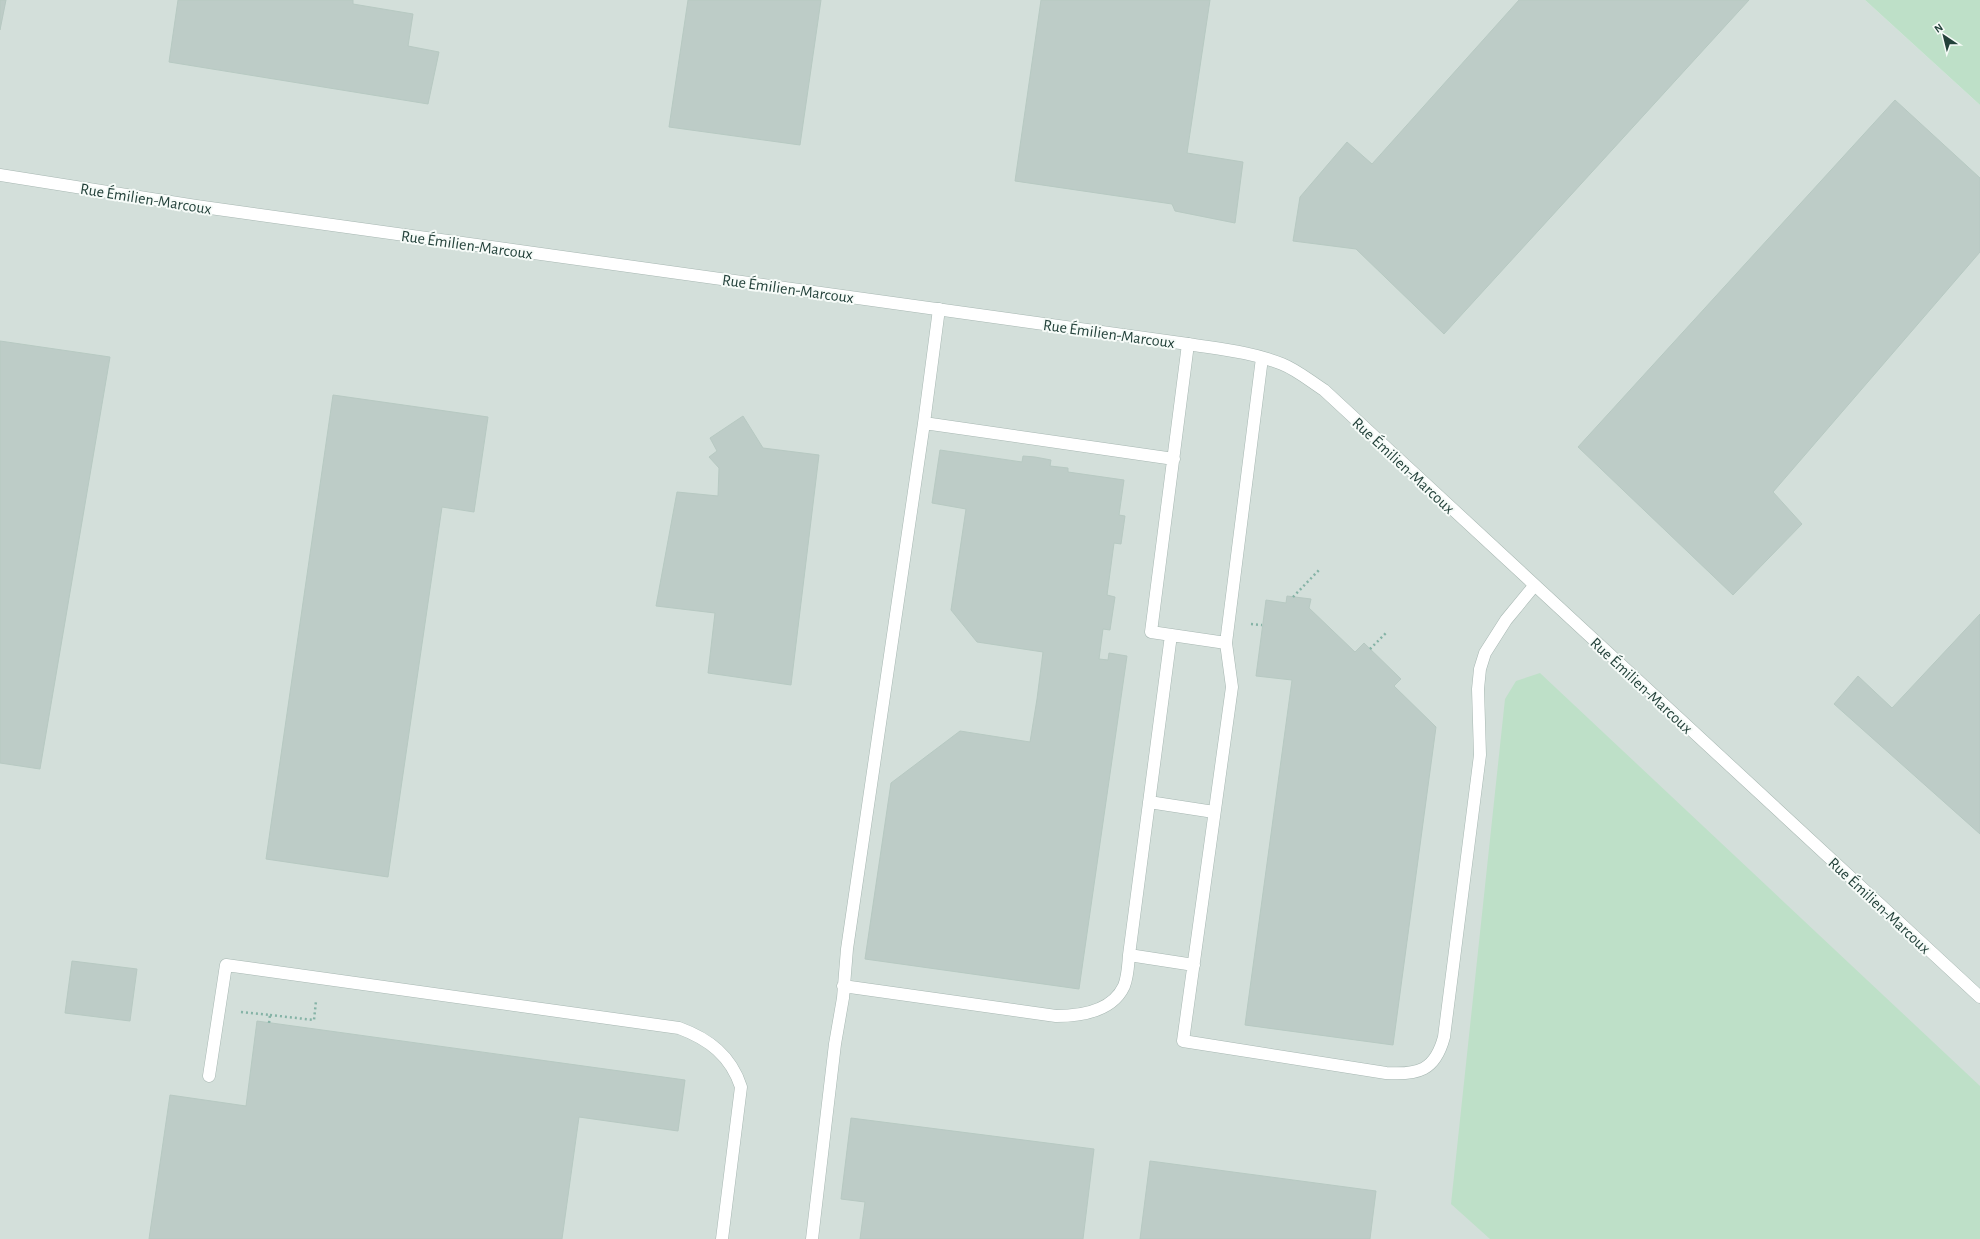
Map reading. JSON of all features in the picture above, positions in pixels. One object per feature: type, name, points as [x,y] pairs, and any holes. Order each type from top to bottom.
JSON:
[{"type":"street","name":"Rue Émilien-Marcoux","points":[[0,175],[196,206],[1188,344],[1248,353],[1282,364],[1300,373],[1324,390],[1534,586],[1980,997]]},
{"type":"street","points":[[812,1239],[847,949],[924,423],[939,309]]},
{"type":"street","points":[[1188,344],[1151,632],[1226,643]]},
{"type":"street","points":[[1262,358],[1226,643],[1232,687],[1183,1041],[1407,1074],[1420,1071],[1431,1064],[1440,1051],[1444,1037],[1480,755],[1478,689],[1480,669],[1485,653],[1506,620],[1534,586]]},
{"type":"street","points":[[924,423],[1174,459]]},
{"type":"street","points":[[843,986],[1056,1016],[1076,1016],[1095,1011],[1106,1005],[1117,996],[1123,987],[1127,975],[1128,955],[1171,635]]},
{"type":"street","points":[[1149,802],[1214,812]]},
{"type":"street","points":[[1128,955],[1194,965]]},
{"type":"street","points":[[209,1076],[226,965],[679,1028],[701,1037],[719,1050],[729,1060],[737,1074],[741,1087],[722,1239]]},
{"type":"path","points":[[1293,597],[1318,570]]},
{"type":"path","points":[[1246,623],[1262,625]]},
{"type":"path","points":[[1370,649],[1386,633]]},
{"type":"path","points":[[238,1012],[314,1020]]},
{"type":"path","points":[[269,1023],[270,1015]]},
{"type":"shaded area","points":[[0,0],[1865,0],[1980,105],[1980,1239],[0,1239]]},
{"type":"green space","points":[[1865,0],[1980,0],[1980,105]]},
{"type":"green space","points":[[1540,673],[1980,1086],[1980,1239],[1490,1239],[1451,1204],[1505,699],[1516,681]]},
{"type":"building","points":[[0,0],[6,0],[0,30]]},
{"type":"building","points":[[178,0],[353,0],[353,4],[413,14],[408,46],[439,52],[428,104],[169,62]]},
{"type":"building","points":[[688,0],[821,0],[800,145],[669,127]]},
{"type":"building","points":[[1041,0],[1210,0],[1187,153],[1243,162],[1235,223],[1175,211],[1172,204],[1015,181]]},
{"type":"building","points":[[1519,0],[1749,0],[1444,334],[1356,249],[1293,241],[1300,197],[1347,142],[1372,164]]},
{"type":"building","points":[[1895,100],[1980,178],[1980,252],[1773,492],[1802,524],[1733,595],[1578,447]]},
{"type":"building","points":[[0,341],[110,357],[40,769],[0,763]]},
{"type":"building","points":[[333,395],[488,417],[474,512],[442,507],[388,877],[266,859]]},
{"type":"building","points":[[743,416],[763,448],[819,455],[791,685],[708,673],[715,613],[656,606],[677,492],[718,496],[719,468],[709,457],[717,451],[710,438]]},
{"type":"building","points":[[940,450],[1022,462],[1023,456],[1035,457],[1051,460],[1050,466],[1068,468],[1068,472],[1124,480],[1119,515],[1125,516],[1121,544],[1114,543],[1107,595],[1115,597],[1110,630],[1103,629],[1099,659],[1108,660],[1109,653],[1127,656],[1079,989],[865,959],[891,783],[960,731],[1030,742],[1037,699],[1043,652],[977,642],[951,610],[966,509],[932,503]]},
{"type":"building","points":[[1287,596],[1311,599],[1309,608],[1355,652],[1364,643],[1401,679],[1394,686],[1436,727],[1393,1045],[1245,1025],[1292,680],[1256,676],[1266,600],[1286,603]]},
{"type":"building","points":[[1980,614],[1980,834],[1834,704],[1858,676],[1892,708]]},
{"type":"building","points":[[72,961],[137,969],[130,1021],[65,1013]]},
{"type":"building","points":[[257,1021],[685,1080],[678,1131],[579,1117],[562,1239],[149,1239],[170,1095],[246,1106]]},
{"type":"building","points":[[851,1118],[1094,1149],[1083,1239],[860,1239],[865,1202],[841,1199]]},
{"type":"building","points":[[1150,1161],[1376,1191],[1370,1239],[1140,1239]]}]
